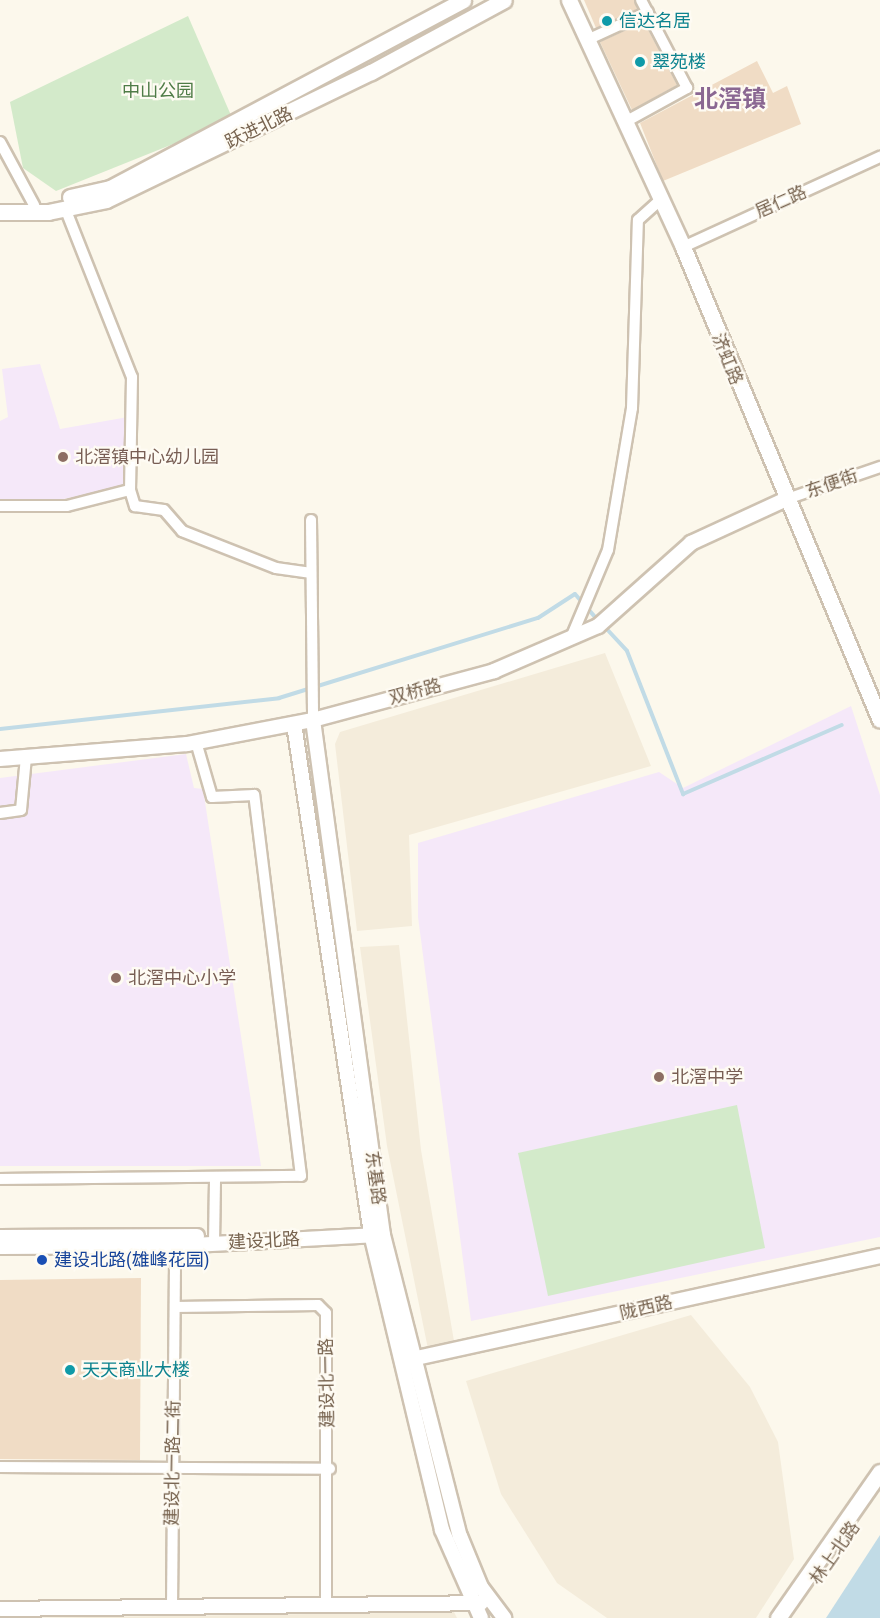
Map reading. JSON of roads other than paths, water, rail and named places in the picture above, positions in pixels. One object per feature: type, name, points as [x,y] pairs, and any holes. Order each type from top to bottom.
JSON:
[{"type":"main road","name":"跃进北路","points":[[0,203],[34,205],[110,188],[463,0]]},
{"type":"main road","name":"跃进北路","points":[[0,213],[65,208],[106,200],[202,157],[504,0]]},
{"type":"main road","name":"济虹路","points":[[568,0],[683,247],[784,500],[880,720]]},
{"type":"main road","points":[[778,1618],[880,1472]]},
{"type":"main road","name":"林上北路","points":[[789,1618],[880,1487]]},
{"type":"street","points":[[625,122],[687,88],[641,0]]},
{"type":"street","points":[[587,40],[648,12]]},
{"type":"street","points":[[0,142],[34,205]]},
{"type":"street","name":"居仁路","points":[[683,247],[880,158]]},
{"type":"street","points":[[571,638],[608,550],[632,408],[638,220],[661,199]]},
{"type":"street","points":[[65,208],[132,377],[130,490],[135,506],[164,510],[183,531],[276,568],[310,573]]},
{"type":"street","name":"东便街","points":[[784,500],[880,467]]},
{"type":"street","points":[[0,506],[67,506],[130,490]]},
{"type":"street","name":"双桥路","points":[[0,759],[196,742],[313,720],[494,671],[598,627],[691,543],[784,500]]},
{"type":"street","points":[[311,520],[313,720]]},
{"type":"street","name":"东基路","points":[[313,720],[376,1230],[460,1536],[494,1604],[504,1618]]},
{"type":"street","name":"东基路","points":[[294,724],[376,1230],[442,1530],[481,1618]]},
{"type":"street","points":[[0,1179],[301,1176],[254,795],[212,797],[196,742]]},
{"type":"street","points":[[0,813],[21,810],[26,757]]},
{"type":"street","points":[[214,1240],[215,1178]]},
{"type":"street","name":"建设北路","points":[[0,1237],[214,1240],[376,1230]]},
{"type":"street","name":"建设北路","points":[[0,1247],[175,1246],[214,1240]]},
{"type":"street","name":"建设北一路二街","points":[[172,1608],[175,1246]]},
{"type":"street","name":"陇西路","points":[[412,1359],[880,1256]]},
{"type":"street","name":"建设北一路","points":[[175,1307],[318,1305],[326,1313],[330,1468],[326,1606]]},
{"type":"street","points":[[0,1467],[330,1468]]},
{"type":"street","points":[[0,1609],[494,1604]]},
{"type":"water","points":[[880,1535],[880,1618],[826,1618]]},
{"type":"waterway","points":[[0,729],[279,698],[538,618],[575,594],[598,620]]},
{"type":"waterway","points":[[603,625],[627,651],[683,794],[842,725]]},
{"type":"place","name":"信达名居","points":[[607,21]]},
{"type":"place","name":"翠苑楼","points":[[640,62]]},
{"type":"place","name":"北滘镇中心幼儿园","points":[[63,457]]},
{"type":"place","name":"北滘中心小学","points":[[116,978]]},
{"type":"place","name":"北滘中学","points":[[659,1077]]},
{"type":"place","name":"建设北路(雄峰花园)","points":[[42,1260]]},
{"type":"place","name":"天天商业大楼","points":[[70,1370]]},
{"type":"district","name":"北滘镇","points":[[730,100]]},
{"type":"park label","name":"中山公园","points":[[158,91]]}]
